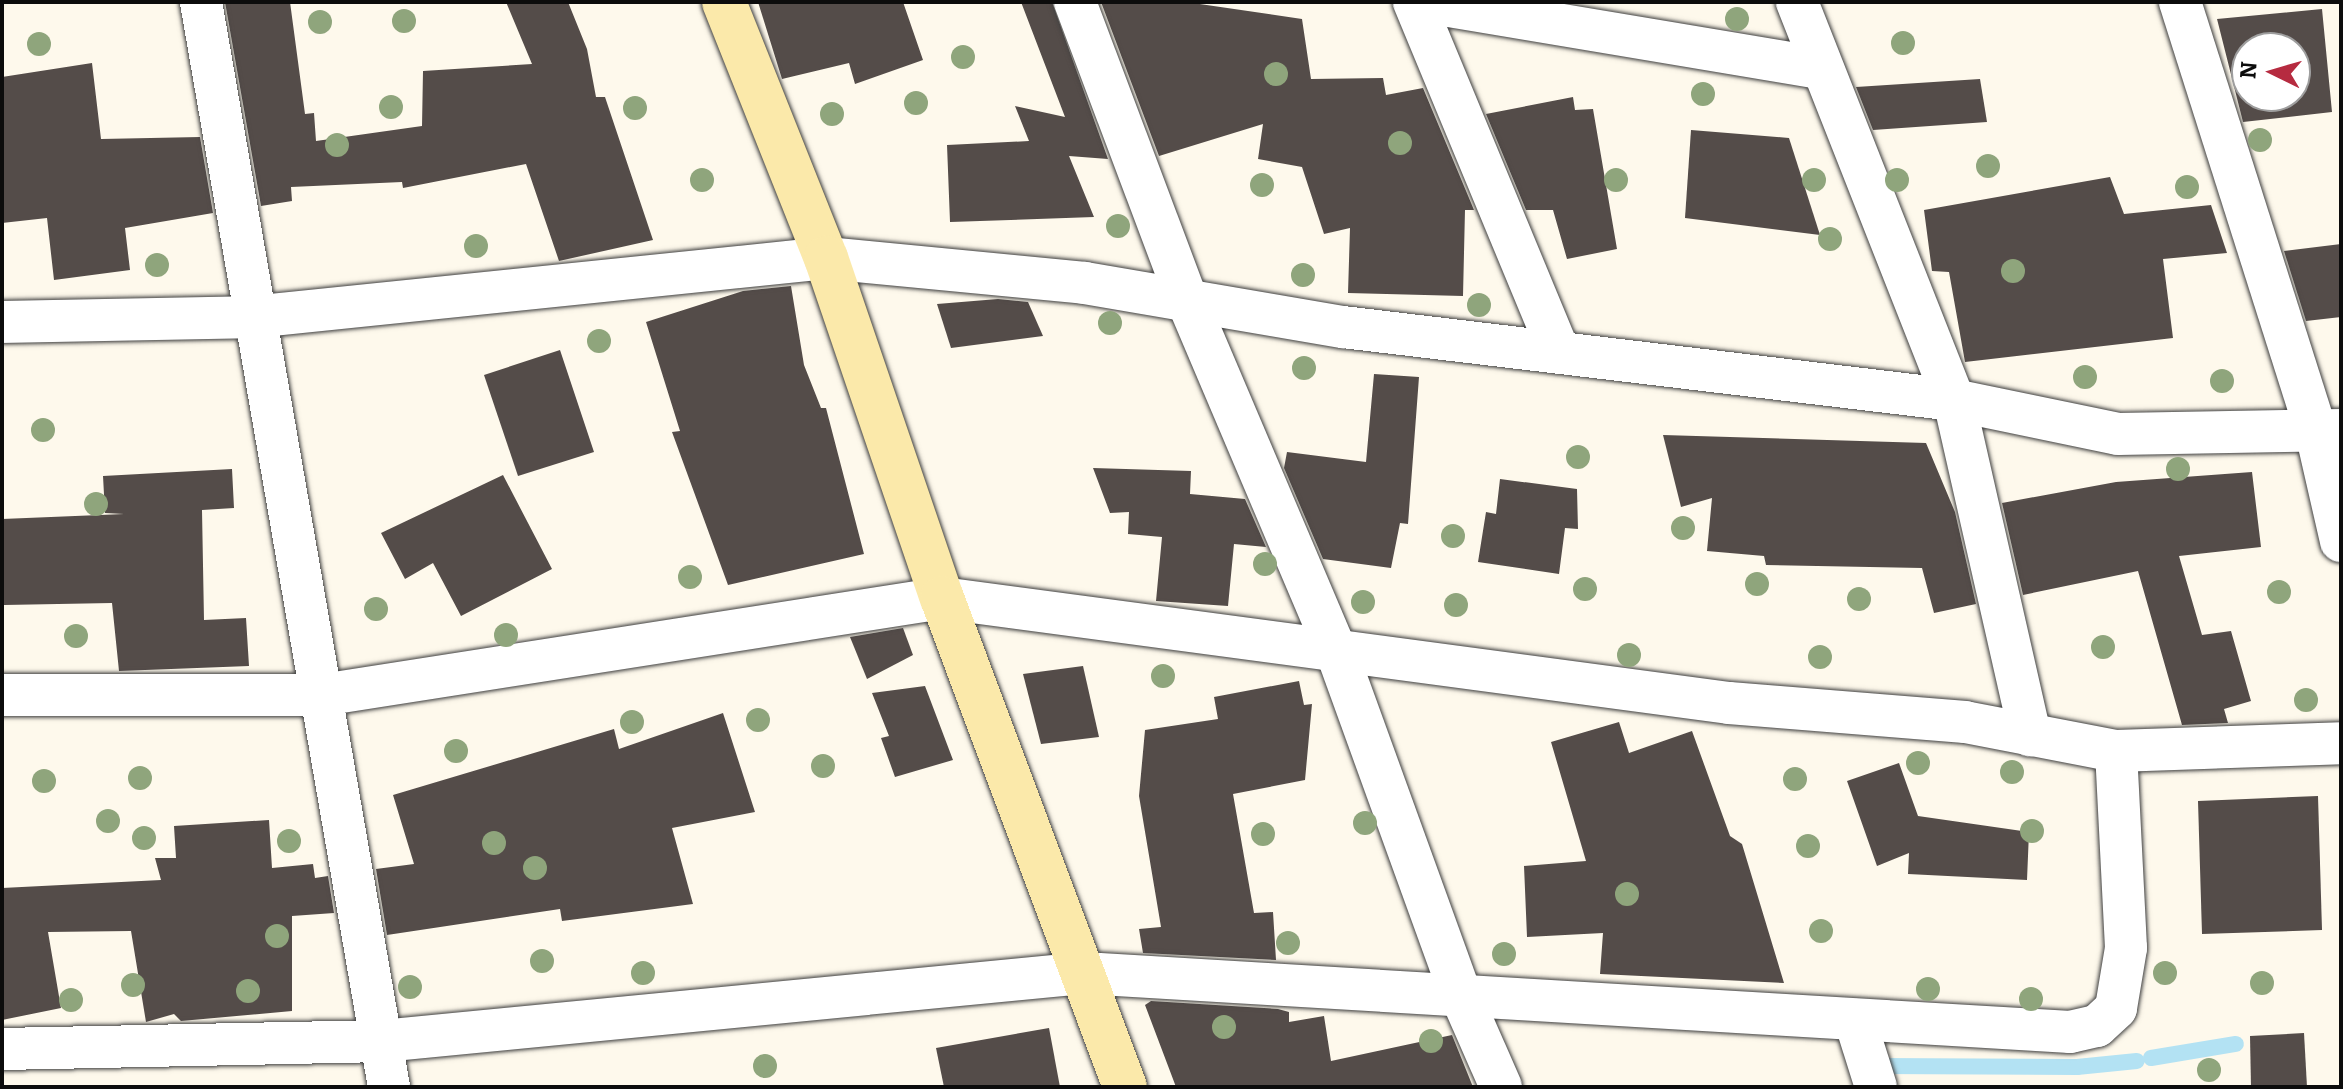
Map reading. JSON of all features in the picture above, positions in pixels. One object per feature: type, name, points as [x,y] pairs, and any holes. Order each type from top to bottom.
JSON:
[{"type":"main road","points":[[724,2],[826,258],[942,598],[1125,1087]]},
{"type":"street","points":[[201,2],[252,317],[322,695],[389,1087]]},
{"type":"street","points":[[1075,2],[1187,300],[1337,653],[1462,998],[1501,1087]]},
{"type":"street","points":[[1414,2],[1559,352]]},
{"type":"street","points":[[1425,2],[1819,68]]},
{"type":"street","points":[[1797,2],[1819,68],[1954,400],[2030,735]]},
{"type":"street","points":[[2180,2],[2329,431],[2341,541]]},
{"type":"street","points":[[2,322],[252,317],[826,258],[1085,283],[1343,327],[1954,400],[2118,434],[2329,431]]},
{"type":"street","points":[[2,695],[322,695],[942,598],[1729,703],[1965,722],[2116,751],[2341,743]]},
{"type":"street","points":[[2,1049],[382,1041],[1083,973],[2070,1032],[2097,1026],[2116,1008],[2126,948],[2116,751]]},
{"type":"street","points":[[1855,1020],[1876,1087]]},
{"type":"building","points":[[225,2],[290,2],[305,114],[314,113],[316,141],[422,126],[423,71],[532,64],[506,2],[568,2],[587,49],[596,97],[605,97],[653,240],[559,261],[526,164],[403,188],[402,182],[291,187],[292,201],[261,206]]},
{"type":"building","points":[[758,2],[903,2],[923,60],[855,84],[849,63],[782,79]]},
{"type":"building","points":[[1021,2],[1052,2],[1108,159],[1069,156],[1094,217],[950,222],[947,145],[1029,141],[1015,106],[1065,117]]},
{"type":"building","points":[[1101,2],[1186,2],[1302,19],[1311,79],[1383,78],[1386,95],[1423,88],[1474,210],[1465,210],[1463,296],[1348,293],[1350,228],[1324,234],[1302,167],[1258,159],[1263,124],[1159,156]]},
{"type":"building","points":[[2322,9],[2332,112],[2243,122],[2240,112],[2311,112],[2311,32],[2231,32],[2231,74],[2217,19]]},
{"type":"building","points":[[92,63],[101,139],[200,137],[213,213],[125,228],[130,270],[54,280],[47,218],[2,223],[2,77]]},
{"type":"building","points":[[1980,79],[1987,122],[1873,130],[1856,87]]},
{"type":"building","points":[[1573,97],[1575,110],[1593,109],[1617,249],[1567,259],[1553,210],[1526,210],[1486,114]]},
{"type":"building","points":[[1691,130],[1789,138],[1820,235],[1685,218]]},
{"type":"building","points":[[2110,177],[2124,214],[2211,205],[2227,253],[2163,259],[2173,338],[1965,362],[1949,272],[1932,271],[1924,210]]},
{"type":"building","points":[[2341,244],[2341,317],[2306,321],[2284,251]]},
{"type":"building","points":[[791,286],[804,365],[821,408],[826,408],[864,554],[728,585],[672,432],[680,431],[646,322],[743,291]]},
{"type":"building","points":[[998,299],[1028,302],[1043,336],[951,348],[937,304]]},
{"type":"building","points":[[560,350],[594,452],[518,476],[484,375]]},
{"type":"building","points":[[1374,374],[1419,377],[1408,524],[1400,523],[1391,568],[1323,559],[1284,468],[1287,452],[1366,462]]},
{"type":"building","points":[[1663,435],[1926,443],[1955,512],[1976,604],[1934,613],[1922,568],[1766,565],[1764,556],[1707,551],[1712,498],[1681,507]]},
{"type":"building","points":[[1093,468],[1191,471],[1190,494],[1245,499],[1266,547],[1234,544],[1228,606],[1156,601],[1162,537],[1128,534],[1129,512],[1110,513]]},
{"type":"building","points":[[232,469],[234,508],[202,510],[204,620],[246,618],[249,666],[119,671],[112,603],[4,605],[2,519],[124,514],[105,513],[103,476]]},
{"type":"building","points":[[2252,472],[2261,547],[2179,556],[2202,635],[2231,631],[2251,701],[2224,709],[2228,723],[2182,725],[2138,571],[2023,595],[2002,503],[2116,482]]},
{"type":"building","points":[[503,475],[552,569],[461,616],[433,563],[405,579],[381,533]]},
{"type":"building","points":[[1500,479],[1577,489],[1578,529],[1565,528],[1559,574],[1478,562],[1486,512],[1496,514]]},
{"type":"building","points":[[903,628],[913,655],[867,679],[850,637]]},
{"type":"building","points":[[1083,666],[1099,737],[1041,744],[1023,674]]},
{"type":"building","points":[[1299,681],[1304,705],[1312,704],[1305,780],[1233,794],[1254,913],[1273,912],[1276,960],[1143,953],[1139,929],[1161,927],[1139,796],[1145,730],[1218,719],[1214,697]]},
{"type":"building","points":[[925,686],[953,760],[895,777],[881,738],[889,736],[872,693]]},
{"type":"building","points":[[723,713],[755,812],[672,828],[693,904],[562,921],[560,909],[387,935],[376,869],[414,864],[393,795],[614,729],[619,749]]},
{"type":"building","points":[[1619,722],[1629,753],[1692,731],[1730,836],[1742,844],[1784,983],[1600,974],[1603,933],[1527,937],[1524,866],[1586,861],[1551,742]]},
{"type":"building","points":[[1899,763],[1918,816],[2029,832],[2027,880],[1908,874],[1909,853],[1877,866],[1847,781]]},
{"type":"building","points":[[2318,796],[2322,930],[2202,934],[2198,801]]},
{"type":"building","points":[[269,820],[272,868],[313,864],[315,878],[328,876],[334,913],[292,916],[292,1011],[181,1021],[174,1014],[146,1022],[131,931],[48,932],[61,1008],[2,1020],[2,888],[161,880],[155,858],[176,858],[174,826]]},
{"type":"building","points":[[1151,1001],[1278,1009],[1289,1012],[1289,1022],[1324,1016],[1331,1061],[1452,1035],[1473,1087],[1176,1087],[1145,1005]]},
{"type":"building","points":[[1049,1028],[1060,1087],[944,1087],[936,1048]]},
{"type":"building","points":[[2304,1033],[2307,1087],[2251,1087],[2250,1036]]},
{"type":"waterway","points":[[2151,1058],[2236,1044]]},
{"type":"waterway","points":[[1877,1066],[2077,1067],[2137,1061]]}]
